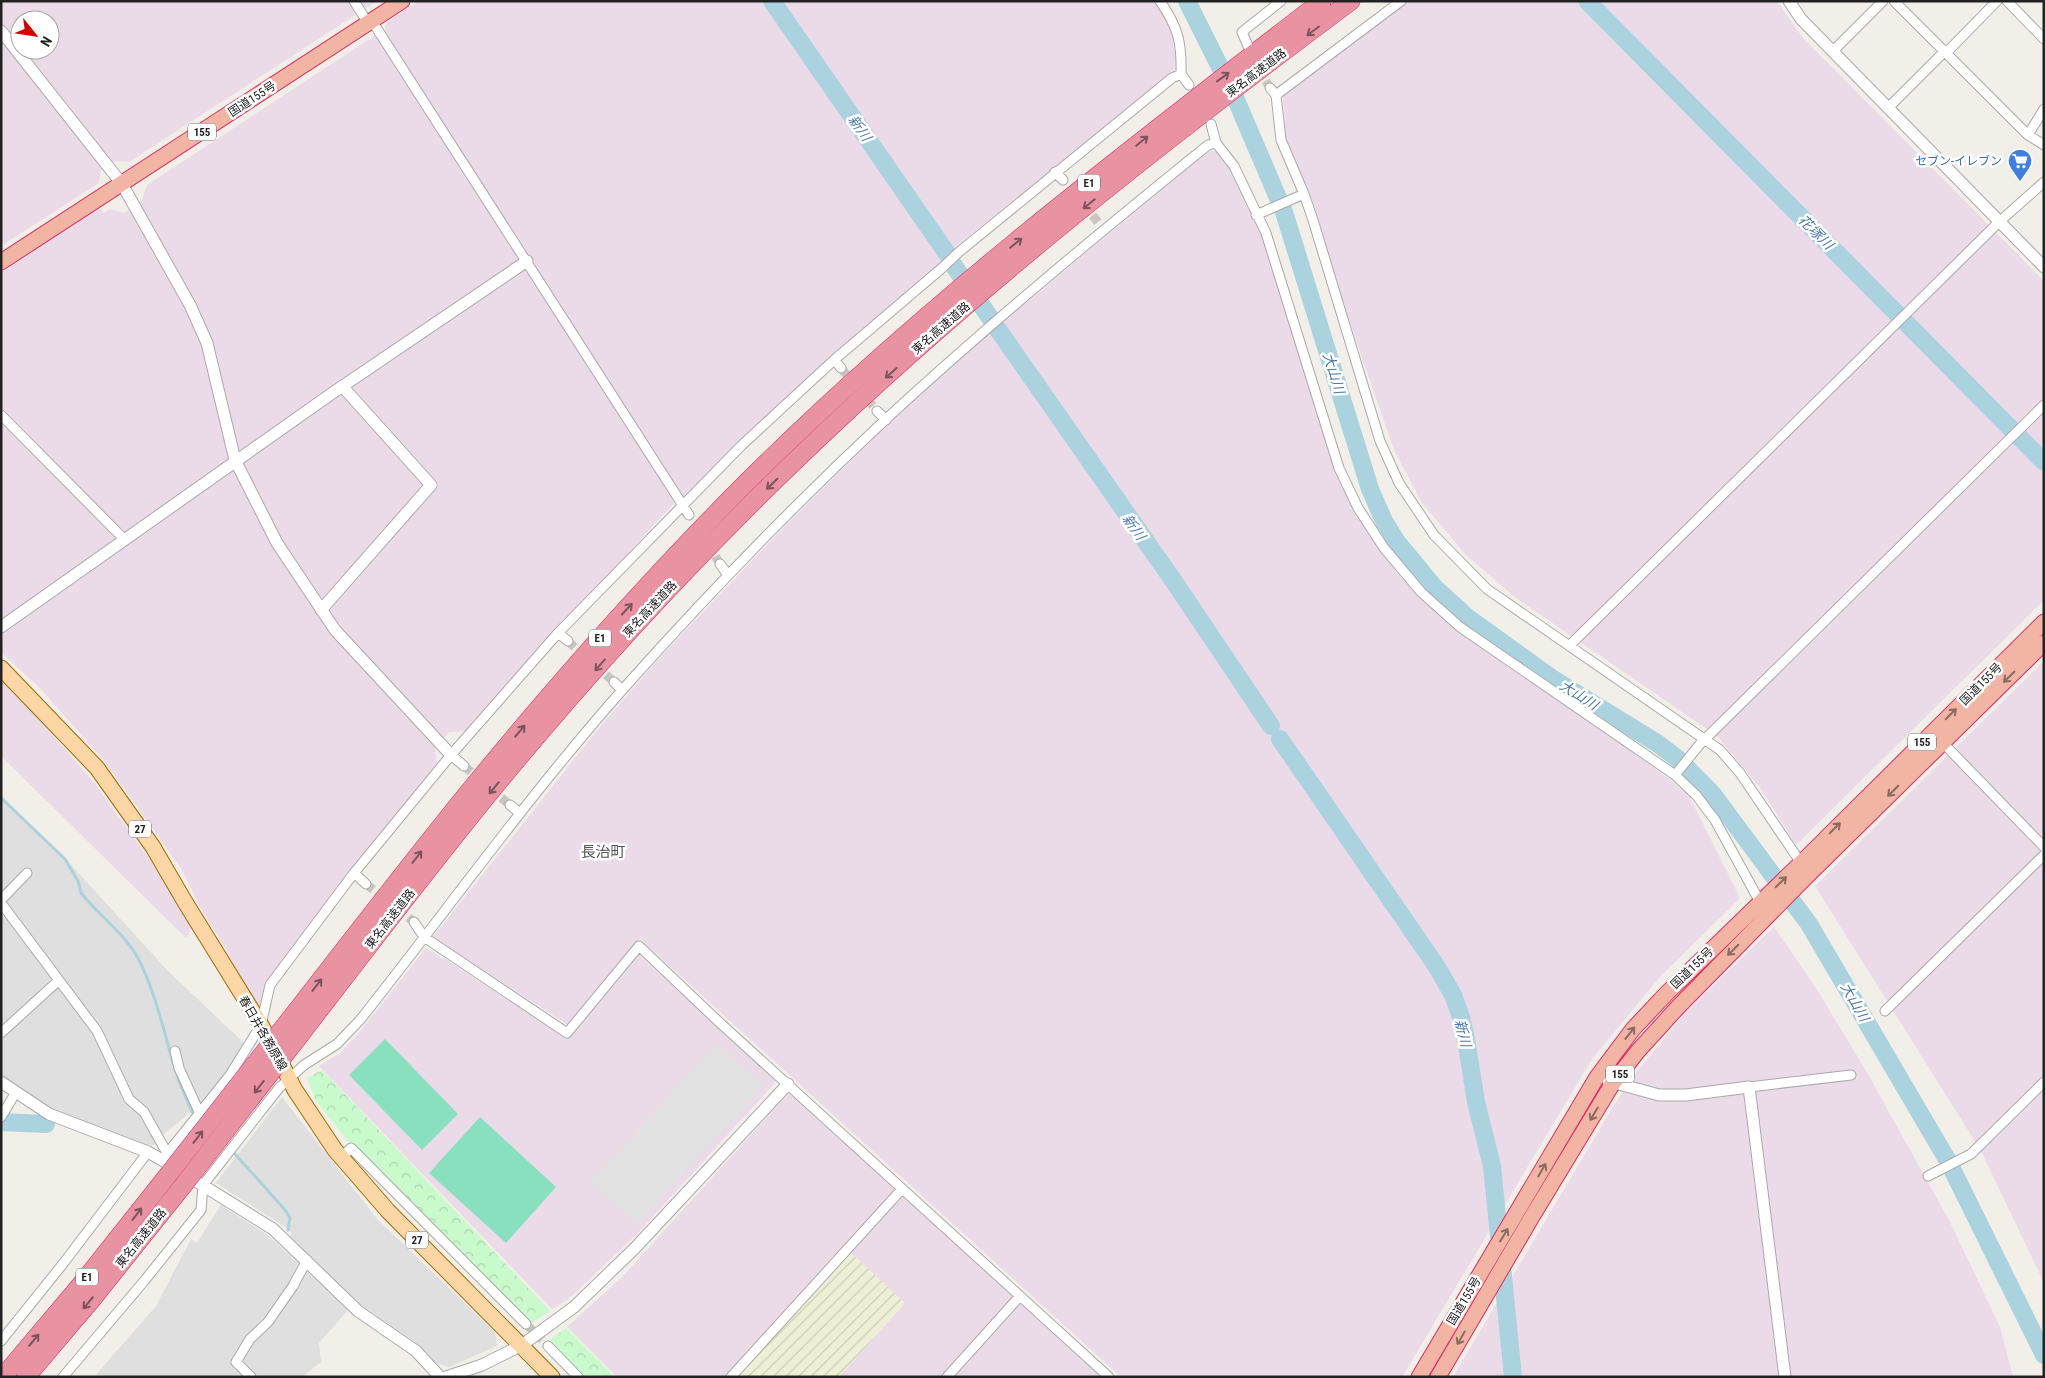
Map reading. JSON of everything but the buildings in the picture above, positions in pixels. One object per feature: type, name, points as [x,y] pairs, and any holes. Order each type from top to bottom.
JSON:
[{"type":"highway","name":"国道155号","points":[[1,262],[402,1]]},
{"type":"highway","name":"東名高速道路","points":[[3,1377],[79,1288],[166,1162],[293,1029],[548,723],[632,628],[763,492],[846,414],[961,299],[1147,157],[1210,116],[1247,62],[1322,1]]},
{"type":"highway","name":"東名高速道路","points":[[983,281],[1196,89],[1247,62],[1352,1]]},
{"type":"highway","name":"国道155号","points":[[1438,1377],[1613,1083],[1678,1007],[1768,916],[1803,870],[2044,622]]},
{"type":"highway","name":"国道155号","points":[[1419,1377],[1597,1077],[1633,1029],[1760,902],[1803,870],[1942,742],[2044,643]]},
{"type":"highway","name":"東名高速道路","points":[[26,1377],[93,1298],[185,1183],[293,1029]]},
{"type":"main road","name":"春日井各務原線","points":[[1,668],[97,768],[153,847],[261,1025],[289,1078],[341,1158],[388,1211],[552,1377]]},
{"type":"street","points":[[354,1],[370,22],[527,261],[689,515]]},
{"type":"street","points":[[1160,1],[1174,21],[1182,54],[1181,74],[1196,89]]},
{"type":"street","points":[[1247,62],[1242,32],[1281,1]]},
{"type":"street","points":[[1276,96],[1401,1]]},
{"type":"street","points":[[1789,1],[1801,19],[2044,267]]},
{"type":"street","points":[[1833,51],[1883,1]]},
{"type":"street","points":[[1894,1],[2028,135],[2044,145]]},
{"type":"street","points":[[1888,108],[1998,1]]},
{"type":"street","points":[[2007,1],[2044,39]]},
{"type":"street","points":[[1,31],[122,184],[190,305],[207,343],[235,460],[277,542],[321,610],[352,649],[451,755],[464,766]]},
{"type":"street","points":[[166,1162],[230,1075],[261,1025],[270,985],[354,873],[451,755],[558,633],[682,504],[741,446],[834,360],[1055,172],[1172,78],[1181,74]]},
{"type":"street","points":[[1270,88],[1276,96],[1280,140],[1302,195],[1380,441],[1399,483],[1434,535],[1466,570],[1487,589],[1703,742],[1720,750],[1740,773],[1803,870]]},
{"type":"street","points":[[2028,135],[2044,109]]},
{"type":"street","points":[[1210,116],[1216,143],[1234,166],[1259,214],[1266,233],[1282,279],[1339,468],[1358,508],[1384,548],[1421,592],[1460,627],[1676,773],[1715,820],[1760,902]]},
{"type":"street","points":[[63,1377],[146,1280],[201,1210],[203,1185],[289,1078],[343,1038],[360,1020],[520,813],[622,690],[728,575],[886,420],[1101,226],[1208,145],[1216,143]]},
{"type":"street","points":[[1055,172],[1063,180]]},
{"type":"street","points":[[1569,646],[1999,222],[2044,182]]},
{"type":"street","points":[[1259,214],[1302,195]]},
{"type":"street","points":[[1,627],[235,460],[527,261]]},
{"type":"street","points":[[834,360],[841,368]]},
{"type":"street","points":[[321,610],[431,485],[342,386]]},
{"type":"street","points":[[1676,773],[1703,742],[2044,406]]},
{"type":"street","points":[[877,411],[886,420]]},
{"type":"street","points":[[1,415],[125,540]]},
{"type":"street","points":[[720,564],[728,575]]},
{"type":"street","points":[[558,633],[568,641]]},
{"type":"street","points":[[614,682],[622,690]]},
{"type":"street","points":[[1942,742],[2044,847]]},
{"type":"street","points":[[510,805],[520,813]]},
{"type":"street","points":[[1884,1012],[2044,855]]},
{"type":"street","points":[[27,873],[1,902],[97,1032],[129,1099],[144,1112],[166,1162]]},
{"type":"street","points":[[354,873],[366,884]]},
{"type":"street","points":[[414,922],[424,937],[567,1033],[639,946],[1109,1377]]},
{"type":"street","points":[[1,1032],[58,981]]},
{"type":"street","points":[[175,1051],[179,1068],[200,1114]]},
{"type":"street","points":[[1597,1077],[1613,1083],[1659,1094],[1686,1095],[1851,1075]]},
{"type":"street","points":[[1,1082],[49,1114],[148,1152],[273,1229],[358,1311],[416,1352],[440,1377]]},
{"type":"street","points":[[1931,1174],[1967,1157],[2044,1082]]},
{"type":"street","points":[[446,1377],[482,1365],[522,1345],[574,1307],[635,1248],[788,1084]]},
{"type":"street","points":[[1749,1087],[1785,1377]]},
{"type":"street","points":[[1,1117],[16,1092]]},
{"type":"street","points":[[341,1158],[351,1148],[526,1324]]},
{"type":"street","points":[[1,1341],[148,1152]]},
{"type":"street","points":[[732,1377],[902,1189]]},
{"type":"street","points":[[251,1377],[236,1362],[250,1339],[268,1322],[293,1286],[307,1260]]},
{"type":"street","points":[[947,1377],[1020,1296]]},
{"type":"street","points":[[548,1346],[578,1377]]},
{"type":"shaded area","points":[[1,1],[377,1],[129,162],[116,161],[101,170],[99,183],[1,246]]},
{"type":"shaded area","points":[[418,1],[1155,1],[1170,22],[1177,67],[954,248],[941,263],[842,348],[740,441],[688,493],[673,504],[466,731],[449,732],[435,749],[437,766],[351,868],[280,963],[266,985],[263,1012],[248,996],[229,954],[202,911],[182,870],[105,762],[39,687],[1,652],[1,271],[99,207],[104,213],[110,209],[124,213],[142,200],[147,185],[374,36],[384,32],[387,22]]},
{"type":"shaded area","points":[[1407,1],[1777,1],[1803,38],[2044,281],[2044,600],[1796,845],[1761,789],[1717,736],[1516,598],[1467,556],[1422,503],[1394,450],[1316,225],[1316,210],[1286,138],[1283,98],[1286,92]]},
{"type":"shaded area","points":[[1211,151],[1217,152],[1225,158],[1264,235],[1318,403],[1322,431],[1346,491],[1361,520],[1398,574],[1425,602],[1468,638],[1629,750],[1689,796],[1740,898],[1660,977],[1592,1059],[1402,1377],[1121,1377],[640,939],[568,1025],[433,937],[594,734],[659,658],[787,524],[882,430],[988,335],[1203,155]]},
{"type":"shaded area","points":[[2044,661],[2044,1283],[1981,1151],[1815,886]]},
{"type":"shaded area","points":[[1,676],[92,780],[157,869],[192,928],[186,938],[1,756]]},
{"type":"shaded area","points":[[1,795],[63,856],[167,970],[244,1043],[243,1049],[203,1102],[160,1137],[154,1145],[145,1145],[49,1108],[1,1076]]},
{"type":"shaded area","points":[[1774,927],[1816,988],[1865,1069],[1949,1220],[2000,1327],[2013,1377],[1453,1377],[1614,1105],[1638,1070],[1687,1011]]},
{"type":"shaded area","points":[[426,948],[567,1039],[634,956],[639,955],[776,1079],[775,1083],[638,1233],[568,1299],[552,1309],[319,1066],[340,1053],[358,1034]]},
{"type":"shaded area","points":[[717,1043],[764,1086],[637,1224],[590,1181]]},
{"type":"shaded area","points":[[792,1093],[897,1190],[726,1377],[617,1377],[567,1327],[622,1277],[788,1094]]},
{"type":"shaded area","points":[[282,1097],[378,1220],[495,1332],[497,1346],[449,1367],[438,1364],[416,1343],[349,1296],[290,1236],[292,1234],[287,1228],[216,1183]]},
{"type":"shaded area","points":[[903,1194],[1015,1297],[943,1377],[839,1377],[904,1304],[850,1252]]},
{"type":"shaded area","points":[[221,1205],[269,1236],[348,1310],[319,1343],[321,1362],[302,1377],[94,1377],[156,1306],[191,1239],[197,1243]]},
{"type":"shaded area","points":[[1019,1301],[1102,1377],[950,1377]]},
{"type":"green space","points":[[385,1039],[458,1114],[422,1150],[349,1075]]},
{"type":"green space","points":[[322,1070],[550,1311],[530,1324],[352,1146],[316,1101],[307,1078]]},
{"type":"green space","points":[[480,1117],[556,1187],[506,1243],[429,1173]]},
{"type":"green space","points":[[850,1252],[905,1303],[839,1377],[737,1377]]},
{"type":"green space","points":[[566,1328],[615,1377],[582,1377],[547,1342]]},
{"type":"waterway","name":"新川","points":[[772,1],[948,255]]},
{"type":"waterway","name":"大山川","points":[[1187,1],[1234,95],[1284,212],[1370,489],[1384,521],[1397,542],[1435,588],[1467,617],[1553,679],[1657,743],[1678,759],[1712,793],[1809,924],[1948,1161],[2044,1355]]},
{"type":"waterway","name":"花塚川","points":[[1587,1],[2044,462]]},
{"type":"waterway","name":"新川","points":[[952,263],[991,319]]},
{"type":"waterway","name":"新川","points":[[997,328],[1175,583],[1271,726]]},
{"type":"waterway","name":"新川","points":[[1280,739],[1437,967],[1453,995],[1461,1017],[1476,1102],[1492,1166],[1513,1377]]},
{"type":"waterway","points":[[1,798],[65,859],[78,881],[81,893],[131,947],[150,986],[173,1063]]},
{"type":"waterway","points":[[175,1069],[194,1116]]},
{"type":"waterway","points":[[1,1122],[46,1124]]},
{"type":"waterway","points":[[234,1153],[286,1211],[290,1218],[288,1230]]},
{"type":"tunnel","points":[[1259,69],[1270,88]]},
{"type":"tunnel","points":[[1084,205],[1098,222]]},
{"type":"tunnel","points":[[841,368],[877,411]]},
{"type":"tunnel","points":[[708,545],[720,564]]},
{"type":"tunnel","points":[[568,641],[586,658]]},
{"type":"tunnel","points":[[596,666],[614,682]]},
{"type":"tunnel","points":[[464,766],[481,781]]},
{"type":"tunnel","points":[[491,789],[510,805]]},
{"type":"tunnel","points":[[366,884],[414,922]]},
{"type":"tunnel","points":[[526,1324],[548,1346]]},
{"type":"place","name":"セブン-イレブン","points":[[2020,182]]},
{"type":"district","name":"長治町","points":[[603,852]]}]
